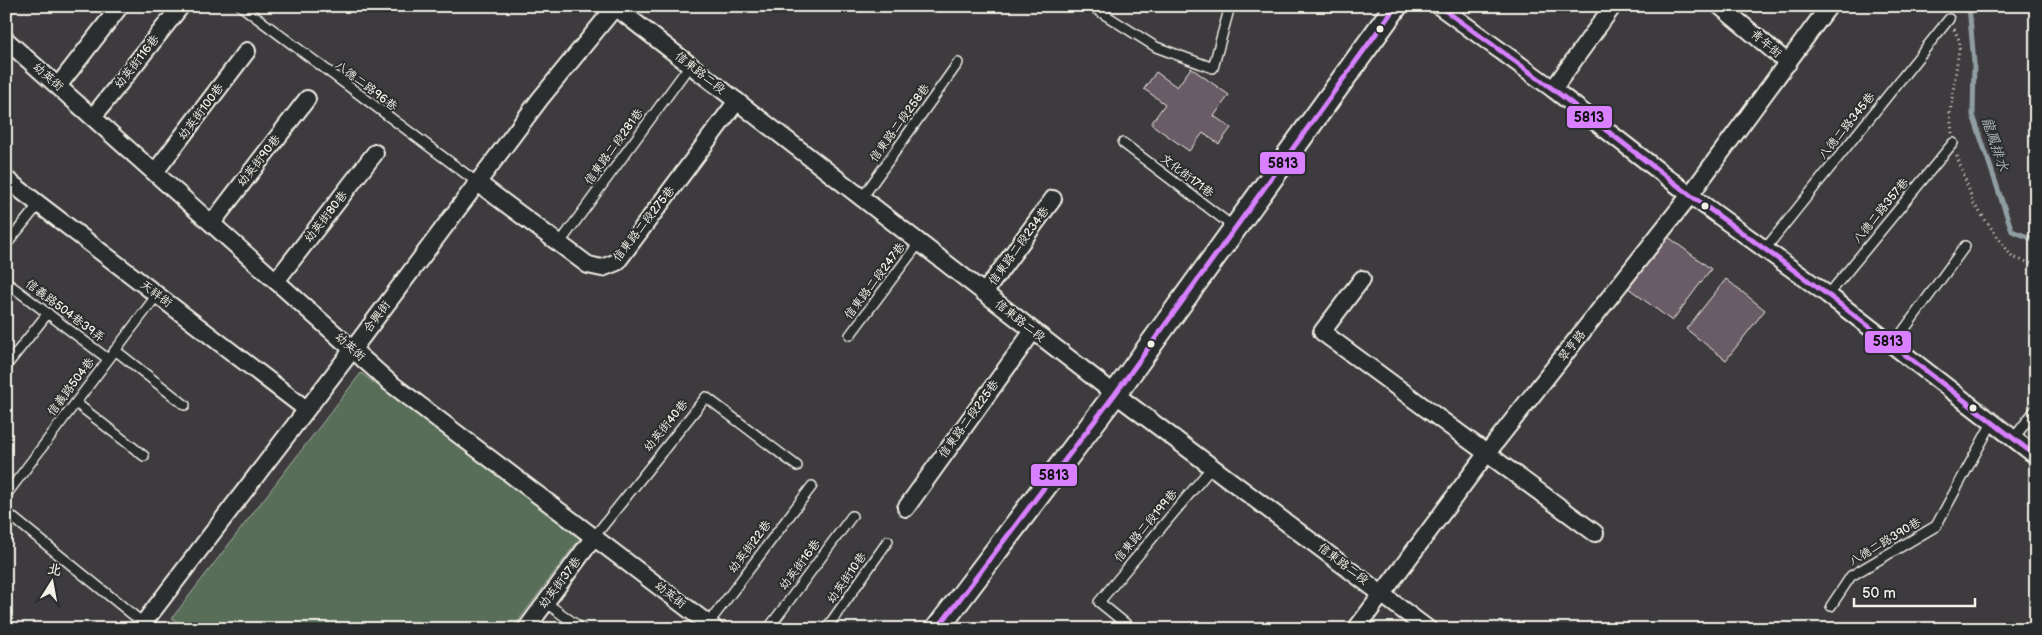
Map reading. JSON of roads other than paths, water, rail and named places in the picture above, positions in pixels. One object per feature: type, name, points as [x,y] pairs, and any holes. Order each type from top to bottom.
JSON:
[{"type":"street","points":[[58,86],[120,6]]},
{"type":"street","name":"幼英街116巷","points":[[93,117],[181,6]]},
{"type":"street","points":[[937,629],[1115,394],[1396,6]]},
{"type":"street","points":[[1439,6],[1553,89],[1690,195],[1828,295],[2036,456]]},
{"type":"street","points":[[1553,89],[1613,6]]},
{"type":"street","name":"青年街","points":[[1720,6],[1788,63]]},
{"type":"street","name":"翠亨路","points":[[1356,629],[1487,453],[1690,195],[1829,6]]},
{"type":"street","name":"合興街","points":[[144,627],[540,99],[615,7]]},
{"type":"street","name":"信東路二段","points":[[615,7],[1115,394],[1428,629]]},
{"type":"street","name":"幼英街","points":[[6,40],[389,382],[712,626]]},
{"type":"street","name":"幼英街100巷","points":[[155,172],[247,51]]},
{"type":"street","name":"幼英街90巷","points":[[212,223],[307,100]]},
{"type":"street","name":"信東路二段275巷","points":[[478,184],[588,265],[602,268],[617,262],[737,102]]},
{"type":"street","name":"幼英街80巷","points":[[276,281],[375,153]]},
{"type":"street","name":"天祥街","points":[[6,179],[306,410]]},
{"type":"street","name":"信東路二段234巷","points":[[984,293],[1053,199]]},
{"type":"street","points":[[1362,279],[1322,332],[1595,533]]},
{"type":"street","name":"信東路二段225巷","points":[[906,508],[1033,331]]},
{"type":"street","name":"幼英街37巷","points":[[526,629],[594,537]]},
{"type":"lane","name":"八德二路96巷","points":[[241,6],[478,184]]},
{"type":"lane","points":[[1091,6],[1156,46],[1213,68],[1230,6]]},
{"type":"lane","name":"八德二路345巷","points":[[1765,250],[1949,19]]},
{"type":"lane","name":"信東路二段258巷","points":[[862,198],[958,64]]},
{"type":"lane","name":"信東路二段281巷","points":[[559,244],[690,65]]},
{"type":"lane","name":"文化街171巷","points":[[1123,143],[1235,228]]},
{"type":"lane","name":"八德二路357巷","points":[[1828,295],[1953,143]]},
{"type":"lane","points":[[6,245],[39,204]]},
{"type":"lane","name":"信東路二段247巷","points":[[850,335],[920,243]]},
{"type":"lane","points":[[1893,345],[1965,246]]},
{"type":"lane","name":"信義路504巷39弄","points":[[6,282],[108,360]]},
{"type":"lane","name":"信義路504巷","points":[[6,495],[157,295]]},
{"type":"lane","points":[[6,366],[48,313]]},
{"type":"lane","points":[[115,350],[185,405]]},
{"type":"lane","name":"幼英街40巷","points":[[594,537],[706,397],[797,466]]},
{"type":"lane","points":[[76,403],[144,456]]},
{"type":"lane","points":[[2014,438],[2036,409]]},
{"type":"lane","name":"八德二路390巷","points":[[1831,606],[1851,576],[1936,526],[1993,421]]},
{"type":"lane","name":"信東路二段199巷","points":[[1130,629],[1099,602],[1212,467]]},
{"type":"lane","name":"幼英街22巷","points":[[712,626],[812,486]]},
{"type":"lane","points":[[6,512],[144,627]]},
{"type":"lane","name":"幼英街16巷","points":[[768,629],[852,516]]},
{"type":"lane","name":"幼英街10巷","points":[[826,629],[888,541]]},
{"type":"lane","points":[[545,602],[582,629]]},
{"type":"waterway","name":"龍鳳排水","points":[[1969,6],[1974,63],[1973,115],[2012,231],[2036,240]]}]
